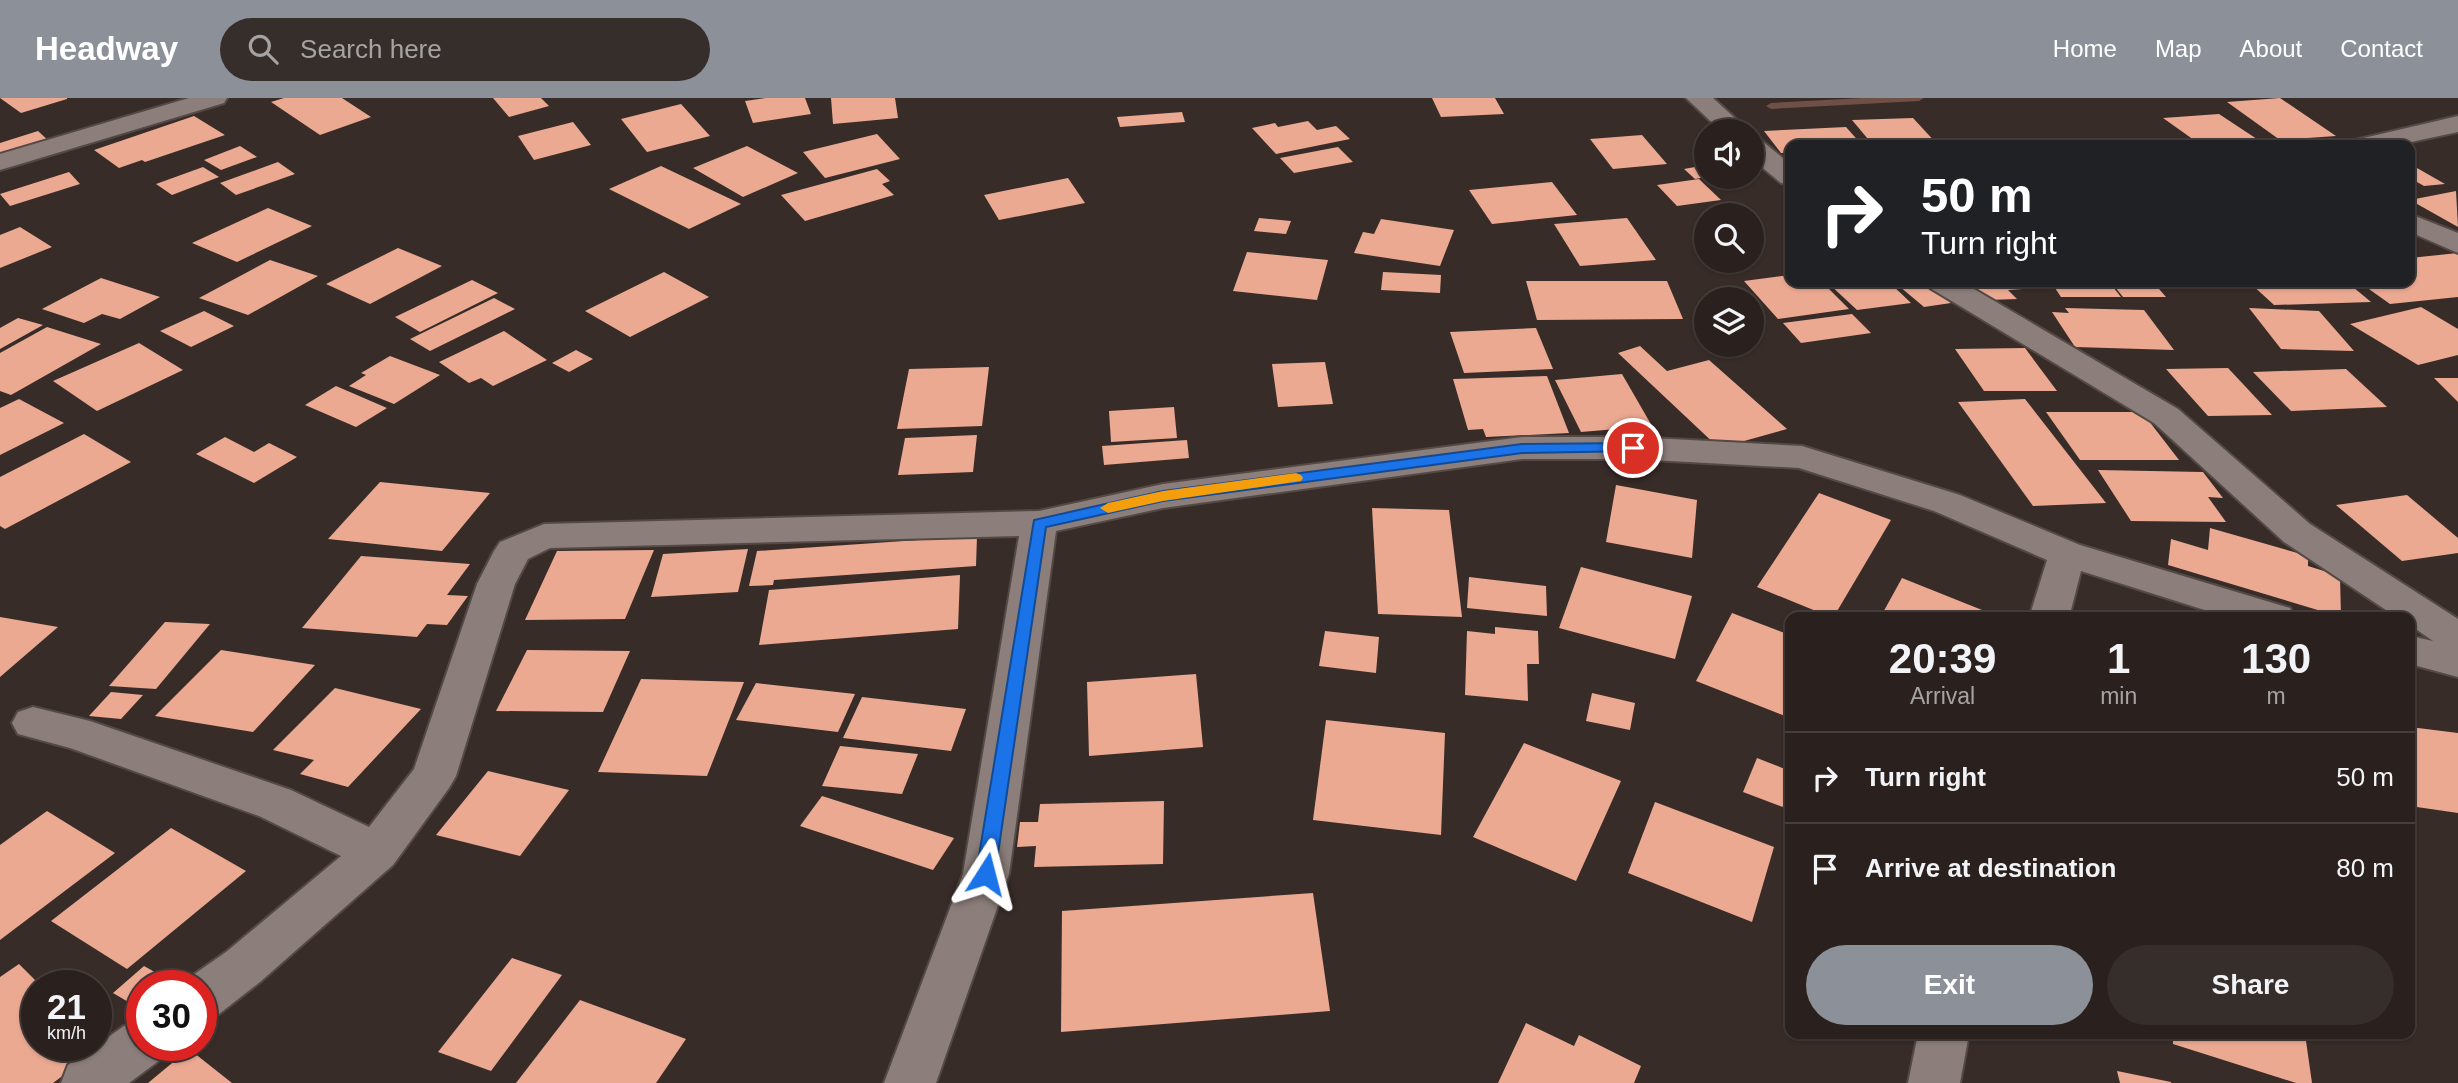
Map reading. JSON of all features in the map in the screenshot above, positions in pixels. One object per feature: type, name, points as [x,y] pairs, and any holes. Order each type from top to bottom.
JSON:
[{"type":"street","points":[[0,162],[172,104],[215,98]]},
{"type":"street","points":[[1698,98],[1722,119]]},
{"type":"street","points":[[2386,140],[2458,124]]},
{"type":"street","points":[[1764,154],[1785,169]]},
{"type":"street","points":[[2415,224],[2458,244]]},
{"type":"street","points":[[1949,287],[2166,416],[2297,533],[2458,638]]},
{"type":"street","points":[[217,986],[377,852],[434,776],[496,584],[513,551],[544,536],[1039,523],[1163,496],[1522,448],[1633,448],[1802,457],[1947,503],[2067,554],[2256,612]]},
{"type":"street","points":[[910,1083],[986,874],[1039,523]]},
{"type":"street","points":[[2051,612],[2067,554]]},
{"type":"street","points":[[2415,651],[2458,662]]},
{"type":"street","points":[[33,723],[75,733],[275,803],[377,852]]},
{"type":"street","points":[[1934,1083],[1943,1039]]},
{"type":"street","points":[[87,1083],[126,1055]]},
{"type":"building","points":[[0,98],[67,98],[67,99],[21,113]]},
{"type":"building","points":[[284,98],[342,98],[371,117],[320,135],[271,102]]},
{"type":"building","points":[[493,98],[541,98],[549,106],[509,117]]},
{"type":"building","points":[[805,98],[811,114],[753,123],[745,101]]},
{"type":"building","points":[[831,98],[895,98],[898,118],[833,124]]},
{"type":"building","points":[[1432,98],[1495,98],[1504,114],[1441,117]]},
{"type":"building","points":[[2280,98],[2336,136],[2280,140],[2227,102]]},
{"type":"building","points":[[681,104],[710,136],[647,152],[621,119]]},
{"type":"building","points":[[1182,112],[1185,122],[1120,127],[1117,117]]},
{"type":"building","points":[[2219,114],[2258,140],[2194,140],[2163,118]]},
{"type":"building","points":[[194,116],[225,135],[119,168],[94,150]]},
{"type":"building","points":[[1913,118],[1933,140],[1869,140],[1852,120]]},
{"type":"building","points":[[1308,121],[1317,130],[1336,126],[1350,139],[1276,154],[1252,128],[1275,123],[1278,127]]},
{"type":"building","points":[[573,122],[591,145],[534,160],[518,136]]},
{"type":"building","points":[[1846,127],[1858,140],[1785,140],[1785,153],[1781,153],[1764,131]]},
{"type":"building","points":[[38,131],[50,142],[0,158],[0,143]]},
{"type":"building","points":[[877,134],[900,159],[825,178],[803,152]]},
{"type":"building","points":[[1642,135],[1667,164],[1613,169],[1590,139]]},
{"type":"building","points":[[240,146],[257,157],[221,170],[204,160]]},
{"type":"building","points":[[747,146],[798,173],[743,197],[693,168]]},
{"type":"building","points":[[1338,147],[1353,162],[1294,173],[1280,158]]},
{"type":"building","points":[[278,162],[295,174],[236,195],[220,183]]},
{"type":"building","points":[[661,166],[741,204],[689,229],[609,189]]},
{"type":"building","points":[[203,167],[219,177],[172,195],[156,184]]},
{"type":"building","points":[[1694,167],[1694,178],[1684,169]]},
{"type":"building","points":[[2415,167],[2445,184],[2424,186],[2415,181]]},
{"type":"building","points":[[877,169],[890,181],[882,184],[894,195],[805,221],[781,195]]},
{"type":"building","points":[[69,172],[80,184],[10,206],[0,194]]},
{"type":"building","points":[[1068,178],[1085,203],[999,220],[984,195]]},
{"type":"building","points":[[1694,180],[1694,189],[1709,189],[1721,200],[1677,206],[1657,185]]},
{"type":"building","points":[[1552,182],[1577,215],[1492,224],[1469,190]]},
{"type":"building","points":[[2456,191],[2458,227],[2415,203],[2415,199]]},
{"type":"building","points":[[268,208],[312,226],[237,262],[192,243]]},
{"type":"building","points":[[1259,218],[1291,221],[1286,234],[1254,231]]},
{"type":"building","points":[[1627,218],[1656,260],[1580,266],[1554,224]]},
{"type":"building","points":[[1381,219],[1454,230],[1440,266],[1354,253],[1363,232],[1374,234]]},
{"type":"building","points":[[20,227],[52,247],[0,268],[0,235]]},
{"type":"building","points":[[398,248],[442,266],[370,304],[326,284]]},
{"type":"building","points":[[1247,252],[1328,260],[1317,300],[1233,291]]},
{"type":"building","points":[[2458,253],[2458,297],[2390,304],[2366,287],[2415,287],[2415,257]]},
{"type":"building","points":[[270,260],[318,276],[248,315],[199,298]]},
{"type":"building","points":[[664,272],[709,297],[630,337],[585,311]]},
{"type":"building","points":[[1383,272],[1441,275],[1440,293],[1381,290]]},
{"type":"building","points":[[1785,276],[1785,287],[1827,287],[1849,309],[1778,319],[1764,303],[1764,287],[1749,287],[1744,281]]},
{"type":"building","points":[[101,278],[160,297],[120,319],[102,314],[84,323],[42,309]]},
{"type":"building","points":[[472,280],[498,293],[420,332],[395,317]]},
{"type":"building","points":[[1526,281],[1667,281],[1683,319],[1537,320]]},
{"type":"building","points":[[1832,287],[1894,287],[1911,303],[1857,310]]},
{"type":"building","points":[[1900,287],[1932,287],[1951,303],[1924,307]]},
{"type":"building","points":[[1968,287],[2051,287],[2008,290],[2017,299],[1988,300]]},
{"type":"building","points":[[2054,287],[2113,287],[2121,297],[2061,297]]},
{"type":"building","points":[[2115,287],[2157,287],[2166,297],[2123,297]]},
{"type":"building","points":[[2254,287],[2353,287],[2371,302],[2274,305]]},
{"type":"building","points":[[494,298],[515,309],[430,351],[410,339]]},
{"type":"building","points":[[2421,307],[2458,329],[2458,355],[2418,365],[2350,324]]},
{"type":"building","points":[[2065,308],[2144,310],[2174,350],[2075,347],[2052,312],[2069,313]]},
{"type":"building","points":[[2249,308],[2319,311],[2354,351],[2281,349]]},
{"type":"building","points":[[204,311],[234,326],[191,347],[160,331]]},
{"type":"building","points":[[1852,314],[1871,333],[1801,343],[1783,323]]},
{"type":"building","points":[[18,318],[43,325],[0,349],[0,328]]},
{"type":"building","points":[[47,327],[101,344],[11,395],[0,391],[0,353]]},
{"type":"building","points":[[1536,328],[1553,369],[1464,373],[1450,332]]},
{"type":"building","points":[[504,331],[547,360],[493,386],[481,378],[469,383],[439,362]]},
{"type":"building","points":[[139,343],[183,370],[97,411],[53,381]]},
{"type":"building","points":[[1640,346],[1667,371],[1709,360],[1787,429],[1719,448],[1618,353]]},
{"type":"building","points":[[2025,348],[2057,391],[1984,391],[1955,349]]},
{"type":"building","points":[[576,350],[593,359],[569,372],[552,363]]},
{"type":"building","points":[[390,356],[440,375],[394,404],[349,386],[366,375],[361,373]]},
{"type":"building","points":[[1325,362],[1333,404],[1278,407],[1272,364]]},
{"type":"building","points":[[989,367],[982,426],[897,429],[909,369]]},
{"type":"building","points":[[2228,368],[2272,415],[2208,416],[2166,369]]},
{"type":"building","points":[[2346,369],[2387,407],[2291,411],[2253,372]]},
{"type":"building","points":[[1622,374],[1652,426],[1581,432],[1555,380]]},
{"type":"building","points":[[1547,376],[1569,433],[1486,437],[1483,429],[1468,430],[1453,379]]},
{"type":"building","points":[[2434,378],[2458,378],[2458,402]]},
{"type":"building","points":[[336,386],[387,408],[356,427],[305,405]]},
{"type":"building","points":[[19,399],[64,423],[0,455],[0,408]]},
{"type":"building","points":[[2025,399],[2106,503],[2033,506],[1958,402]]},
{"type":"building","points":[[1174,407],[1177,438],[1111,442],[1109,411]]},
{"type":"building","points":[[2046,412],[2142,412],[2179,460],[2080,460]]},
{"type":"building","points":[[84,434],[131,462],[5,529],[0,526],[0,477]]},
{"type":"building","points":[[977,435],[973,472],[898,475],[905,438]]},
{"type":"building","points":[[225,437],[254,452],[269,443],[297,457],[254,483],[196,454]]},
{"type":"building","points":[[1187,440],[1189,458],[1104,465],[1102,446]]},
{"type":"building","points":[[2098,470],[2203,472],[2223,498],[2208,497],[2226,522],[2131,521]]},
{"type":"building","points":[[380,482],[490,493],[442,551],[328,539]]},
{"type":"building","points":[[1616,485],[1697,500],[1692,558],[1606,542]]},
{"type":"building","points":[[1819,493],[1891,520],[1837,612],[1818,612],[1757,587]]},
{"type":"building","points":[[2407,495],[2458,538],[2458,553],[2402,561],[2336,505]]},
{"type":"building","points":[[1372,508],[1449,510],[1462,617],[1378,614]]},
{"type":"building","points":[[2210,528],[2308,556],[2308,566],[2340,576],[2341,612],[2324,612],[2168,565],[2171,539],[2208,550]]},
{"type":"building","points":[[977,536],[976,566],[774,580],[773,585],[749,586],[757,551]]},
{"type":"building","points":[[748,549],[738,592],[651,597],[663,554]]},
{"type":"building","points":[[654,550],[625,619],[525,620],[557,551]]},
{"type":"building","points":[[361,556],[470,564],[447,595],[468,596],[447,625],[427,624],[417,637],[302,628]]},
{"type":"building","points":[[1581,567],[1692,596],[1675,659],[1559,628]]},
{"type":"building","points":[[960,575],[958,629],[759,645],[769,590]]},
{"type":"building","points":[[1469,577],[1546,586],[1547,616],[1467,608]]},
{"type":"building","points":[[1902,578],[1987,612],[1883,612]]},
{"type":"building","points":[[1732,613],[1785,633],[1785,716],[1696,681]]},
{"type":"building","points":[[0,617],[58,627],[0,677]]},
{"type":"building","points":[[165,622],[210,624],[156,689],[109,686]]},
{"type":"building","points":[[1495,627],[1538,631],[1539,664],[1527,664],[1528,701],[1465,695],[1467,631],[1495,634]]},
{"type":"building","points":[[1325,631],[1379,637],[1376,673],[1319,666]]},
{"type":"building","points":[[221,650],[315,665],[253,732],[155,716]]},
{"type":"building","points":[[527,650],[630,651],[603,712],[496,711]]},
{"type":"building","points":[[1196,674],[1203,747],[1089,756],[1087,682]]},
{"type":"building","points":[[641,679],[744,682],[707,776],[598,772]]},
{"type":"building","points":[[756,683],[855,694],[838,732],[736,720]]},
{"type":"building","points":[[335,688],[421,709],[348,787],[300,774],[314,760],[273,750]]},
{"type":"building","points":[[111,692],[143,695],[121,719],[89,716]]},
{"type":"building","points":[[1592,693],[1635,703],[1630,730],[1586,721]]},
{"type":"building","points":[[862,697],[966,709],[951,751],[843,738]]},
{"type":"building","points":[[1326,720],[1445,733],[1441,835],[1313,820]]},
{"type":"building","points":[[2415,728],[2458,733],[2458,813],[2415,807]]},
{"type":"building","points":[[1524,743],[1621,781],[1576,881],[1473,837]]},
{"type":"building","points":[[840,746],[918,754],[902,794],[822,786]]},
{"type":"building","points":[[1757,758],[1785,769],[1783,807],[1743,792]]},
{"type":"building","points":[[488,771],[569,790],[520,856],[436,835]]},
{"type":"building","points":[[822,796],[954,838],[933,870],[800,826]]},
{"type":"building","points":[[1164,801],[1163,864],[1034,867],[1036,846],[1017,847],[1020,822],[1038,822],[1040,804]]},
{"type":"building","points":[[1655,802],[1774,847],[1752,922],[1628,873]]},
{"type":"building","points":[[47,811],[115,853],[0,940],[0,845]]},
{"type":"building","points":[[171,828],[246,871],[127,969],[51,921]]},
{"type":"building","points":[[1313,893],[1330,1011],[1061,1032],[1062,911]]},
{"type":"building","points":[[512,958],[562,975],[491,1071],[438,1052]]},
{"type":"building","points":[[19,964],[25,970],[21,970],[21,1061],[83,1061],[53,1083],[0,1083],[0,977]]},
{"type":"building","points":[[126,982],[126,1001],[113,993]]},
{"type":"building","points":[[580,1000],[686,1039],[656,1083],[516,1083]]},
{"type":"building","points":[[1526,1023],[1574,1046],[1579,1035],[1641,1066],[1634,1083],[1498,1083]]},
{"type":"building","points":[[2173,1039],[2306,1039],[2312,1083],[2296,1083],[2173,1044]]},
{"type":"building","points":[[175,1061],[204,1061],[232,1083],[148,1083]]},
{"type":"building","points":[[2117,1071],[2171,1082],[2171,1083],[2120,1083]]},
{"type":"waterway","points":[[1771,106],[1919,98]]},
{"type":"slow traffic","points":[[1108,508],[1163,496],[1296,478]]},
{"type":"route","points":[[986,874],[1039,523],[1163,496],[1522,448],[1633,448]]}]
